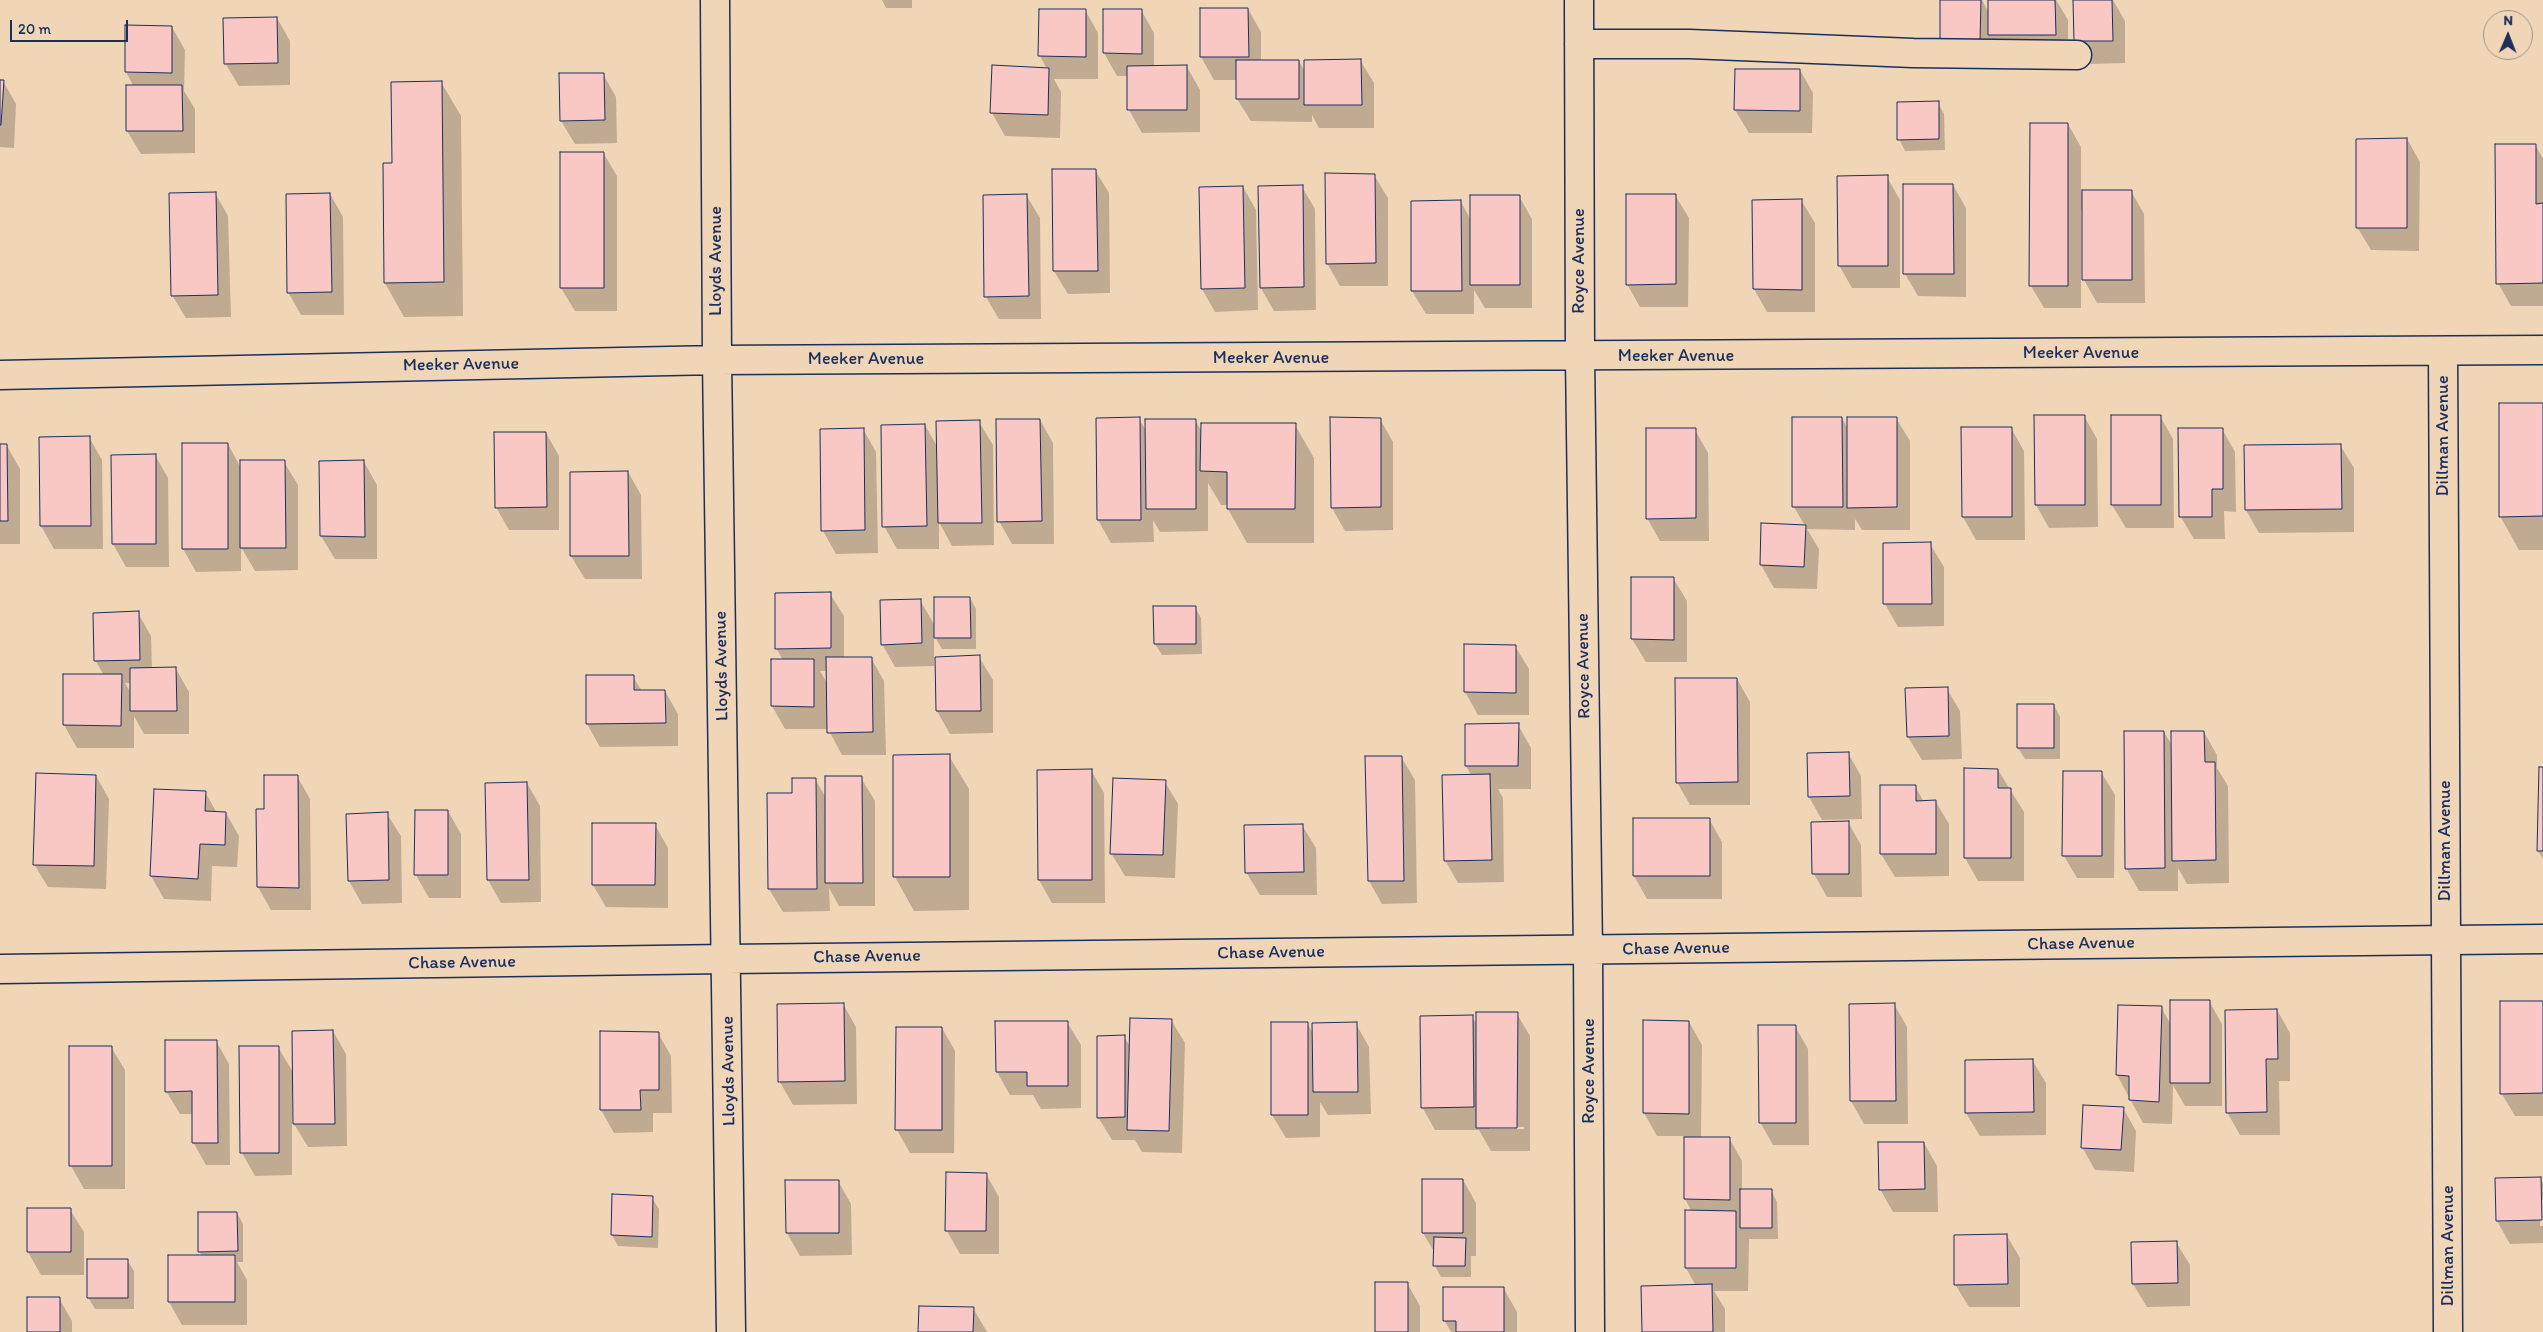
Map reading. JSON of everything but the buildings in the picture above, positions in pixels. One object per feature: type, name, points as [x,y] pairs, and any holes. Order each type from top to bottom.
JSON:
[{"type":"street","name":"Lloyds Avenue","points":[[715,0],[717,360],[731,1332]]},
{"type":"street","name":"Royce Avenue","points":[[1579,0],[1580,357],[1588,950],[1590,1332]]},
{"type":"street","points":[[1579,44],[1689,44],[1913,53],[2077,55]]},
{"type":"street","name":"Meeker Avenue","points":[[0,375],[717,360],[1580,357],[2543,350]]},
{"type":"street","name":"Dillman Avenue","points":[[2443,351],[2448,1332]]},
{"type":"street","name":"Chase Avenue","points":[[0,970],[727,959],[2543,938]]}]
